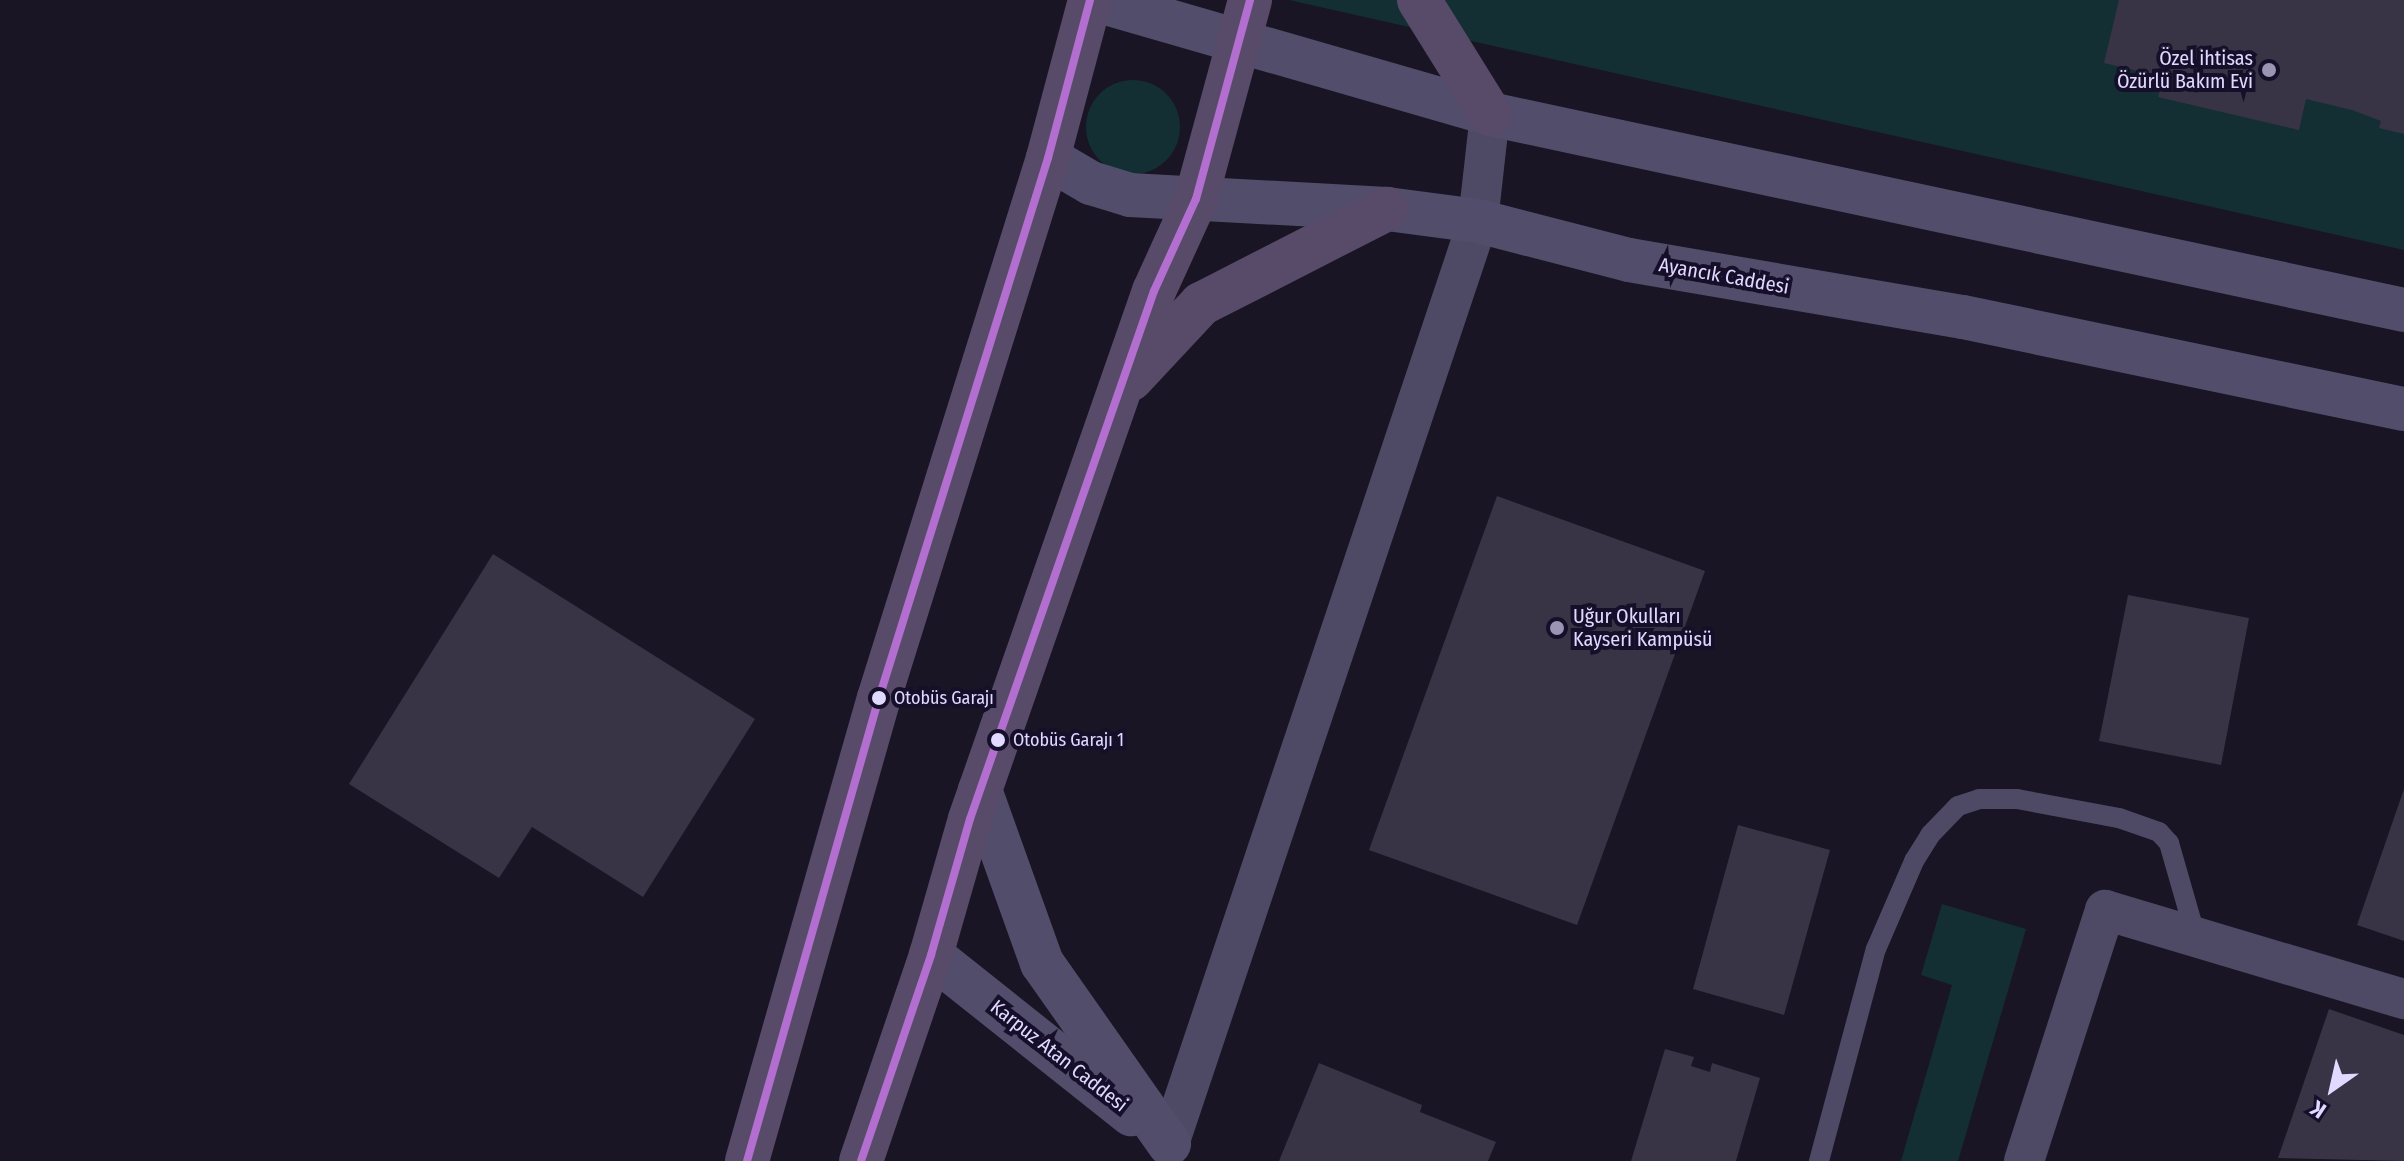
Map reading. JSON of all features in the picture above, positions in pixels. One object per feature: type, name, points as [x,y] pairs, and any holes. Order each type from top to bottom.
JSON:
[{"type":"main road","points":[[747,1161],[879,698],[1048,158],[1093,0]]},
{"type":"main road","points":[[861,1161],[931,955],[980,790],[1118,393],[1154,291],[1196,199],[1242,42],[1250,0]]},
{"type":"main road","points":[[1419,0],[1490,114]]},
{"type":"main road","points":[[1118,393],[1201,304],[1387,209]]},
{"type":"street","points":[[1093,0],[1490,114],[2404,310]]},
{"type":"street","points":[[1176,1153],[1478,221],[1490,114]]},
{"type":"street","name":"Ayancık Caddesi","points":[[1048,158],[1091,183],[1130,195],[1387,209],[1478,221],[1629,260],[1963,317],[2404,409]]},
{"type":"street","points":[[980,790],[1042,963],[1176,1153]]},
{"type":"street","points":[[2024,1161],[2105,910],[2404,999]]},
{"type":"street","name":"Karpuz Atan Caddesi","points":[[931,955],[1176,1153]]},
{"type":"lane","points":[[1819,1161],[1876,949],[1914,861],[1930,835],[1958,806],[1979,799],[2017,799],[2119,818],[2159,832],[2169,843],[2196,937]]},
{"type":"green space","points":[[1289,0],[2404,0],[2404,250]]},
{"type":"green space","points":[[1133,80],[1151,84],[1166,94],[1176,109],[1180,127],[1176,145],[1166,160],[1151,170],[1133,174],[1115,170],[1100,160],[1090,145],[1086,127],[1090,109],[1100,94],[1115,84]]},
{"type":"green space","points":[[1942,904],[2026,929],[1958,1161],[1901,1161],[1952,985],[1921,975]]},
{"type":"building","name":"Özel ihtisas Özürlü Bakım Evi","points":[[2119,0],[2404,0],[2404,134],[2379,128],[2381,121],[2352,110],[2306,99],[2299,130],[2158,97],[2163,77],[2104,63]]},
{"type":"building","points":[[1497,496],[1705,571],[1577,925],[1369,850]]},
{"type":"building","points":[[493,554],[755,719],[643,897],[532,827],[499,878],[349,784]]},
{"type":"building","points":[[2128,595],[2249,618],[2221,765],[2099,741]]},
{"type":"building","points":[[2404,789],[2404,941],[2357,925]]},
{"type":"building","points":[[1738,825],[1830,850],[1784,1015],[1693,989]]},
{"type":"building","points":[[2329,1009],[2404,1035],[2404,1161],[2278,1158]]},
{"type":"building","points":[[1665,1049],[1694,1057],[1691,1066],[1710,1072],[1712,1063],[1760,1078],[1736,1161],[1631,1161]]},
{"type":"building","points":[[1319,1063],[1422,1105],[1420,1112],[1496,1142],[1488,1161],[1279,1161]]},
{"type":"transit line","points":[[747,1161],[879,698],[1048,158],[1090,0]]},
{"type":"transit line","points":[[861,1161],[931,955],[970,819],[1154,291],[1196,199],[1250,0]]},
{"type":"place","name":"Özel ihtisas Özürlü Bakım Evi","points":[[2269,70]]},
{"type":"place","name":"Uğur Okulları Kayseri Kampüsü","points":[[1557,628]]},
{"type":"place","name":"Otobüs Garajı","points":[[879,698]]},
{"type":"place","name":"Otobüs Garajı 1","points":[[998,740]]}]
